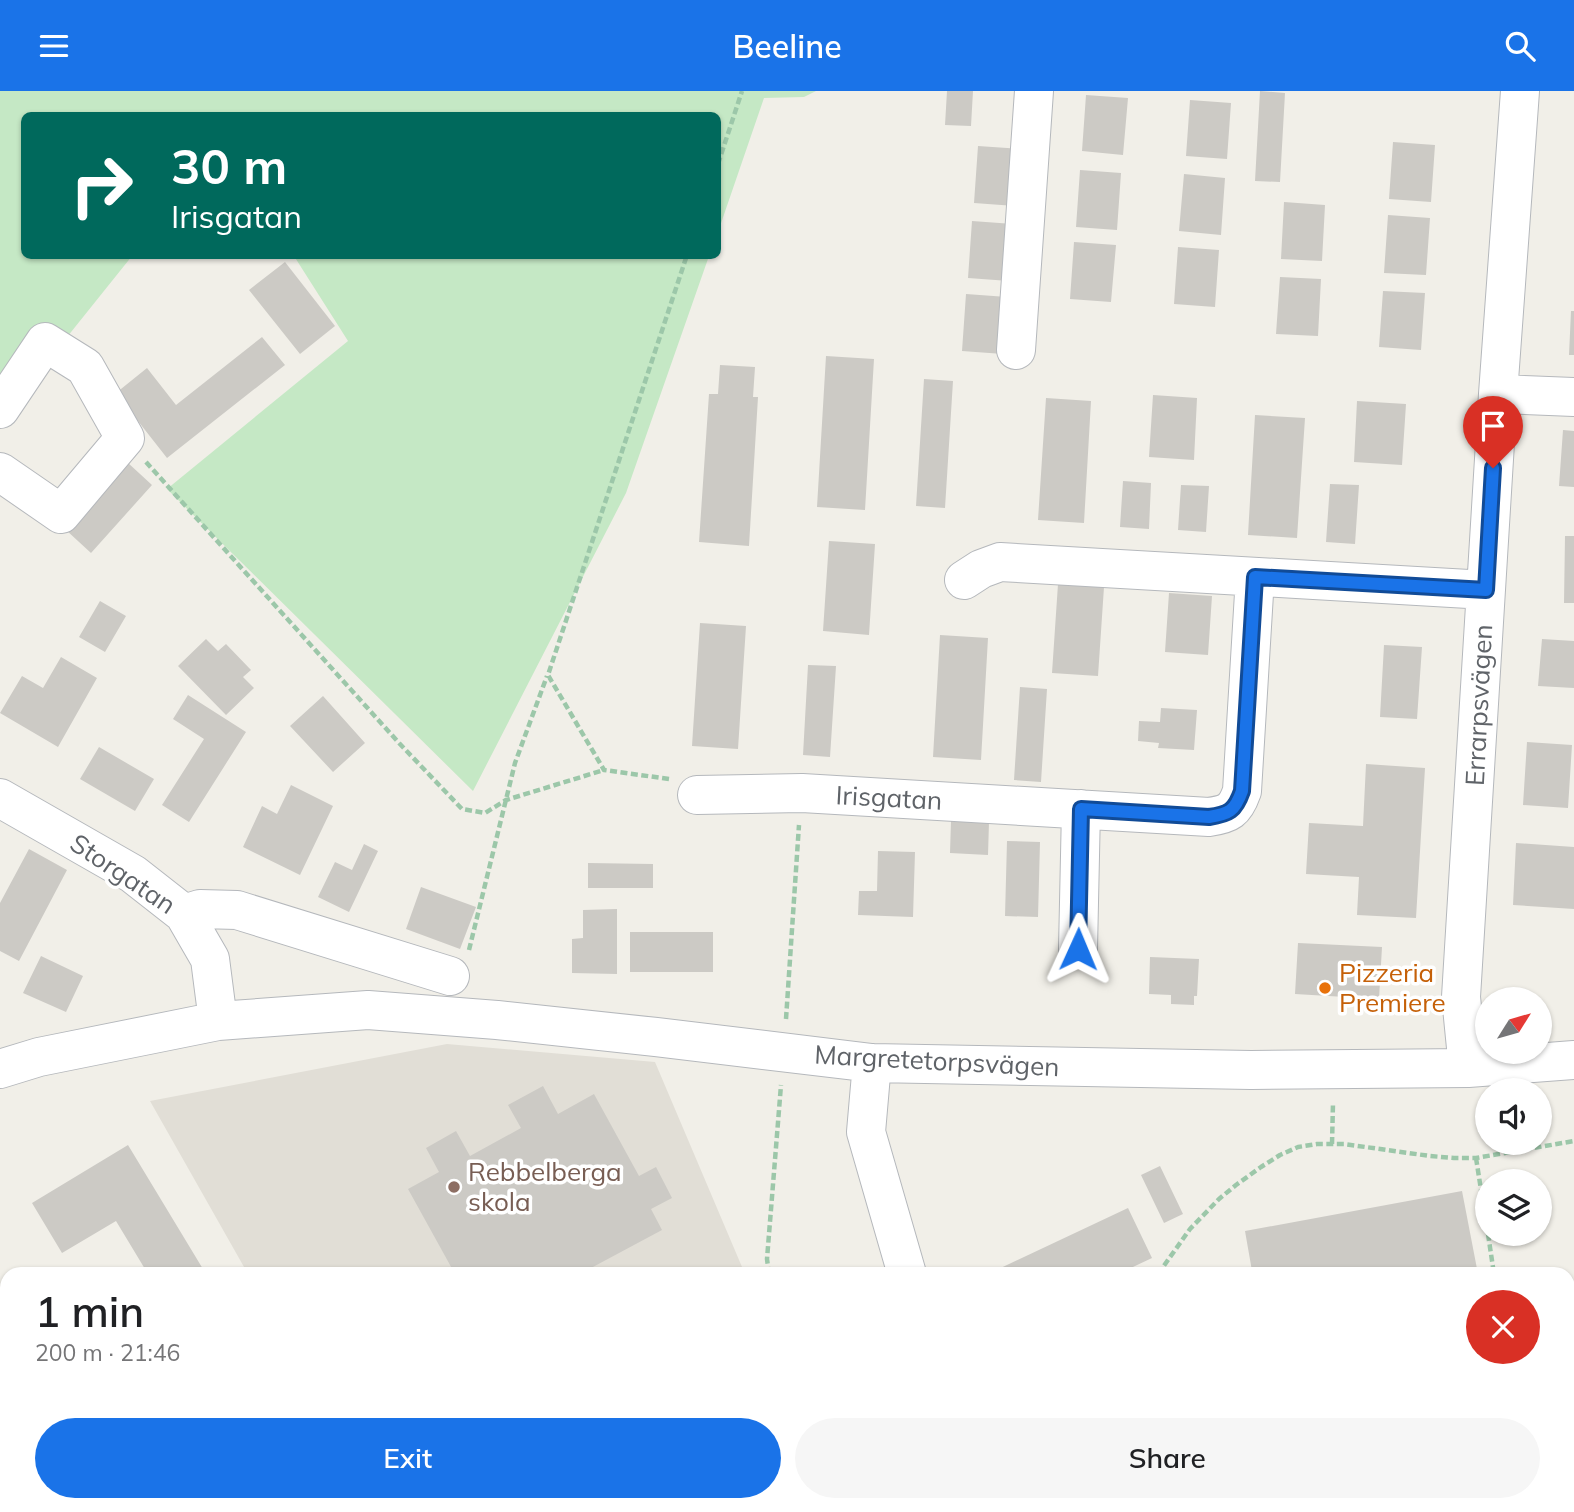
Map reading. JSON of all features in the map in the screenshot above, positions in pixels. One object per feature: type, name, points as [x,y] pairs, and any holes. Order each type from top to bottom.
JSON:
[{"type":"street","points":[[1016,350],[1034,91]]},
{"type":"street","name":"Errarpsvägen","points":[[1468,1069],[1461,997],[1498,394],[1520,91]]},
{"type":"street","points":[[0,409],[45,342],[85,367],[125,438],[61,514],[0,472]]},
{"type":"street","points":[[1498,394],[1574,397]]},
{"type":"street","points":[[964,580],[981,569],[1000,562],[1486,590]]},
{"type":"street","name":"Irisgatan","points":[[697,795],[802,793],[1209,817],[1222,815],[1238,804],[1242,791],[1255,577]]},
{"type":"street","name":"Storgatan","points":[[0,798],[133,874],[184,914],[210,959],[218,1021]]},
{"type":"street","points":[[1078,949],[1081,809]]},
{"type":"street","points":[[184,914],[200,909],[237,910],[450,976]]},
{"type":"street","name":"Margretetorpsvägen","points":[[0,1069],[39,1057],[218,1021],[368,1010],[497,1020],[872,1063],[1237,1070],[1468,1069],[1574,1060]]},
{"type":"street","points":[[872,1063],[866,1132],[905,1267]]},
{"type":"path","points":[[721,154],[742,91]]},
{"type":"path","points":[[450,976],[467,959],[515,763],[548,675],[686,259]]},
{"type":"path","points":[[125,438],[390,733],[462,809],[485,813],[506,800],[604,770],[681,780],[697,795]]},
{"type":"path","points":[[548,675],[604,770]]},
{"type":"path","points":[[786,1020],[802,793]]},
{"type":"path","points":[[1332,1144],[1334,1069]]},
{"type":"path","points":[[768,1267],[781,1084]]},
{"type":"path","points":[[1163,1267],[1190,1229],[1211,1207],[1236,1185],[1280,1155],[1298,1147],[1345,1144],[1454,1158],[1574,1141]]},
{"type":"path","points":[[1476,1157],[1478,1169]]},
{"type":"path","points":[[1490,1246],[1493,1267]]},
{"type":"shaded area","name":"Rebbelberga skola","points":[[447,1044],[655,1062],[742,1267],[244,1267],[150,1101]]},
{"type":"green space","points":[[0,91],[816,91],[804,97],[764,98],[721,223],[721,112],[21,112],[21,259],[130,259],[0,424]]},
{"type":"green space","points":[[296,259],[708,259],[626,493],[473,791],[167,489],[348,341]]},
{"type":"building","points":[[947,91],[973,91],[971,126],[945,125]]},
{"type":"building","points":[[1260,91],[1285,93],[1280,182],[1255,181]]},
{"type":"building","points":[[1086,95],[1128,98],[1123,155],[1082,151]]},
{"type":"building","points":[[1190,100],[1231,103],[1227,159],[1186,156]]},
{"type":"building","points":[[1393,142],[1435,145],[1431,202],[1389,199]]},
{"type":"building","points":[[978,146],[1020,149],[1015,206],[974,203]]},
{"type":"building","points":[[1080,170],[1121,173],[1117,230],[1076,227]]},
{"type":"building","points":[[1184,174],[1225,178],[1221,235],[1179,231]]},
{"type":"building","points":[[1284,202],[1325,205],[1322,261],[1281,259]]},
{"type":"building","points":[[1388,215],[1430,218],[1426,275],[1384,273]]},
{"type":"building","points":[[972,221],[1013,224],[1009,281],[968,278]]},
{"type":"building","points":[[1074,242],[1116,245],[1111,302],[1070,299]]},
{"type":"building","points":[[1178,247],[1219,250],[1215,307],[1174,304]]},
{"type":"building","points":[[285,262],[335,326],[300,354],[249,290]]},
{"type":"building","points":[[1280,277],[1321,279],[1318,336],[1276,334]]},
{"type":"building","points":[[1383,291],[1425,293],[1421,350],[1379,347]]},
{"type":"building","points":[[966,294],[1007,297],[1003,354],[962,351]]},
{"type":"building","points":[[1571,311],[1574,311],[1574,355],[1569,355]]},
{"type":"building","points":[[262,337],[285,365],[167,458],[116,393],[147,368],[176,405]]},
{"type":"building","points":[[826,356],[874,359],[865,510],[817,507]]},
{"type":"building","points":[[720,365],[755,367],[753,397],[758,397],[749,546],[699,542],[709,394],[718,394]]},
{"type":"building","points":[[924,379],[953,381],[945,508],[916,506]]},
{"type":"building","points":[[1153,395],[1197,398],[1194,460],[1149,457]]},
{"type":"building","points":[[1046,398],[1091,401],[1084,523],[1038,520]]},
{"type":"building","points":[[1357,401],[1406,404],[1402,465],[1354,462]]},
{"type":"building","points":[[1255,415],[1305,418],[1297,538],[1248,535]]},
{"type":"building","points":[[1563,430],[1574,431],[1574,487],[1559,486]]},
{"type":"building","points":[[127,462],[152,485],[91,553],[66,530]]},
{"type":"building","points":[[1123,481],[1151,483],[1149,529],[1120,527]]},
{"type":"building","points":[[1330,484],[1359,485],[1355,544],[1326,542]]},
{"type":"building","points":[[1181,485],[1209,486],[1206,532],[1178,530]]},
{"type":"building","points":[[1565,536],[1574,536],[1574,603],[1564,603]]},
{"type":"building","points":[[829,541],[875,544],[869,635],[823,631]]},
{"type":"building","points":[[1058,584],[1104,587],[1098,676],[1052,673]]},
{"type":"building","points":[[1169,593],[1212,596],[1208,655],[1165,652]]},
{"type":"building","points":[[100,601],[126,616],[105,652],[79,637]]},
{"type":"building","points":[[700,623],[746,626],[738,749],[692,746]]},
{"type":"building","points":[[940,635],[988,638],[981,760],[933,757]]},
{"type":"building","points":[[206,639],[218,651],[226,644],[251,670],[243,677],[254,688],[226,715],[178,666]]},
{"type":"building","points":[[1542,639],[1574,641],[1574,688],[1538,686]]},
{"type":"building","points":[[1384,645],[1422,647],[1417,719],[1380,717]]},
{"type":"building","points":[[61,657],[97,678],[58,747],[0,713],[22,676],[43,688]]},
{"type":"building","points":[[808,665],[836,666],[830,757],[803,755]]},
{"type":"building","points":[[1020,687],[1047,689],[1041,782],[1014,780]]},
{"type":"building","points":[[188,695],[246,732],[189,822],[162,805],[204,739],[173,719]]},
{"type":"building","points":[[323,696],[365,743],[333,772],[290,726]]},
{"type":"building","points":[[1161,708],[1197,710],[1194,750],[1158,748],[1159,743],[1138,741],[1139,721],[1160,722]]},
{"type":"building","points":[[1527,742],[1572,745],[1568,808],[1523,805]]},
{"type":"building","points":[[99,747],[154,779],[135,811],[80,779]]},
{"type":"building","points":[[1366,764],[1425,768],[1416,918],[1357,915],[1359,877],[1306,874],[1309,823],[1363,826]]},
{"type":"building","points":[[291,785],[333,806],[300,875],[243,847],[262,806],[277,814]]},
{"type":"building","points":[[951,821],[989,822],[988,855],[950,853]]},
{"type":"building","points":[[1007,841],[1040,842],[1038,917],[1005,916]]},
{"type":"building","points":[[1516,843],[1574,847],[1574,909],[1513,905]]},
{"type":"building","points":[[364,844],[378,851],[349,912],[318,897],[335,862],[352,870]]},
{"type":"building","points":[[29,849],[67,870],[19,961],[0,951],[0,903]]},
{"type":"building","points":[[878,851],[915,852],[913,917],[858,915],[859,891],[877,891]]},
{"type":"building","points":[[588,863],[653,864],[653,888],[588,888]]},
{"type":"building","points":[[421,887],[476,907],[460,949],[406,929]]},
{"type":"building","points":[[617,909],[617,974],[572,973],[572,939],[583,938],[583,910]]},
{"type":"building","points":[[630,932],[713,932],[713,972],[630,972]]},
{"type":"building","points":[[1298,943],[1382,947],[1379,999],[1295,994]]},
{"type":"building","points":[[41,956],[83,976],[66,1012],[23,993]]},
{"type":"building","points":[[1150,957],[1199,959],[1194,1005],[1171,1004],[1171,995],[1149,994]]},
{"type":"building","points":[[543,1086],[558,1114],[594,1094],[639,1176],[656,1167],[672,1198],[651,1209],[662,1230],[593,1267],[451,1267],[408,1189],[439,1172],[426,1148],[456,1131],[470,1156],[521,1128],[508,1105]]},
{"type":"building","points":[[128,1145],[202,1267],[144,1267],[116,1221],[62,1253],[32,1203]]},
{"type":"building","points":[[1160,1166],[1183,1214],[1164,1223],[1141,1175]]},
{"type":"building","points":[[1462,1191],[1477,1267],[1251,1267],[1245,1231]]},
{"type":"building","points":[[1128,1208],[1152,1258],[1133,1267],[1003,1267]]},
{"type":"place","name":"Pizzeria Premiere","points":[[1325,988]]},
{"type":"place","name":"Rebbelberga skola","points":[[454,1187]]},
{"type":"route","points":[[1078,949],[1081,809],[1209,817],[1231,811],[1238,804],[1242,791],[1255,577],[1486,590],[1493,468]]}]
